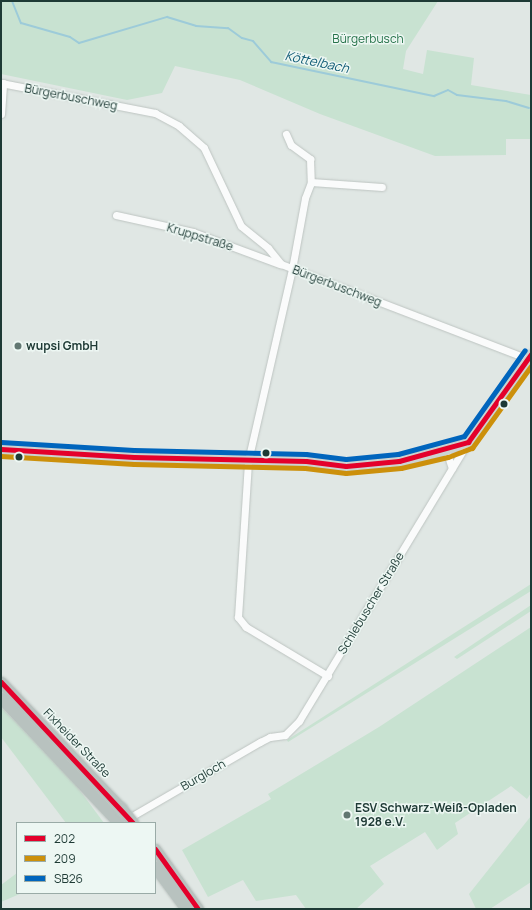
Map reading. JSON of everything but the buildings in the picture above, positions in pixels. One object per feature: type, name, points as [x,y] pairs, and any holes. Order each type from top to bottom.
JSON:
[{"type":"highway","name":"Fixheider Straße","points":[[1,682],[121,808],[125,822]]},
{"type":"highway","name":"Fixheider Straße","points":[[1,698],[106,807],[125,822]]},
{"type":"highway","points":[[156,851],[186,909]]},
{"type":"highway","points":[[156,867],[169,876],[198,909]]},
{"type":"main road","name":"Schlebuscher Straße","points":[[468,442],[529,356]]},
{"type":"main road","points":[[1,449],[248,461],[306,461],[362,467],[446,450],[468,442]]},
{"type":"street","points":[[1,114],[2,83]]},
{"type":"street","name":"Bürgerbuschweg","points":[[2,83],[155,114],[179,126],[195,139],[210,156],[241,226],[268,248],[282,264],[529,356]]},
{"type":"street","points":[[286,134],[291,145],[310,159],[311,182],[305,198],[292,269],[248,461],[238,617],[246,627],[328,676]]},
{"type":"street","points":[[311,182],[382,187]]},
{"type":"street","name":"Kruppstraße","points":[[116,216],[199,234],[282,264]]},
{"type":"street","name":"Schlebuscher Straße","points":[[285,735],[305,714],[468,442]]},
{"type":"street","points":[[446,450],[452,468]]},
{"type":"street","name":"Burgloch","points":[[125,822],[260,742],[270,737],[285,735]]},
{"type":"green space","name":"Bürgerbusch","points":[[1,1],[438,1],[406,51],[403,69],[423,74],[427,50],[474,58],[471,85],[531,95],[531,139],[506,139],[506,155],[435,156],[320,114],[240,80],[175,66],[162,93],[127,100],[1,74]]},
{"type":"green space","points":[[531,584],[531,591],[288,742],[287,740]]},
{"type":"green space","points":[[531,605],[531,611],[457,659],[454,657]]},
{"type":"green space","name":"ESV Schwarz-Weiß-Opladen 1928 e.V.","points":[[531,627],[531,793],[527,799],[511,786],[455,823],[458,834],[437,850],[425,832],[370,866],[384,884],[356,909],[306,909],[296,895],[256,901],[243,880],[208,897],[182,850],[271,799],[268,794],[379,727]]},
{"type":"green space","points":[[1,707],[72,780],[103,822],[65,822],[1,737]]},
{"type":"green space","points":[[531,816],[531,882],[490,909],[476,909],[469,894]]},
{"type":"green space","points":[[16,874],[16,894],[20,894],[1,902],[1,885]]},
{"type":"waterway","name":"Köttelbach","points":[[12,1],[21,23],[70,37],[79,43],[167,17],[196,26],[228,28],[242,38],[253,41],[271,62],[434,96],[448,90],[457,95],[506,101],[529,108]]},
{"type":"transit line","name":"SB26","points":[[1,442],[134,450],[306,454],[346,459],[398,454],[464,436],[525,350]]},
{"type":"transit line","name":"202","points":[[1,449],[134,457],[306,461],[346,466],[399,461],[468,442],[531,354]]},
{"type":"transit line","name":"209","points":[[1,456],[134,464],[305,468],[346,473],[401,468],[448,457],[472,448],[531,366]]},
{"type":"transit line","name":"202","points":[[1,682],[132,822]]},
{"type":"transit line","name":"202","points":[[156,850],[198,909]]},
{"type":"place","name":"wupsi GmbH","points":[[18,346]]},
{"type":"place","name":"ESV Schwarz-Weiß-Opladen 1928 e.V.","points":[[347,815]]}]
